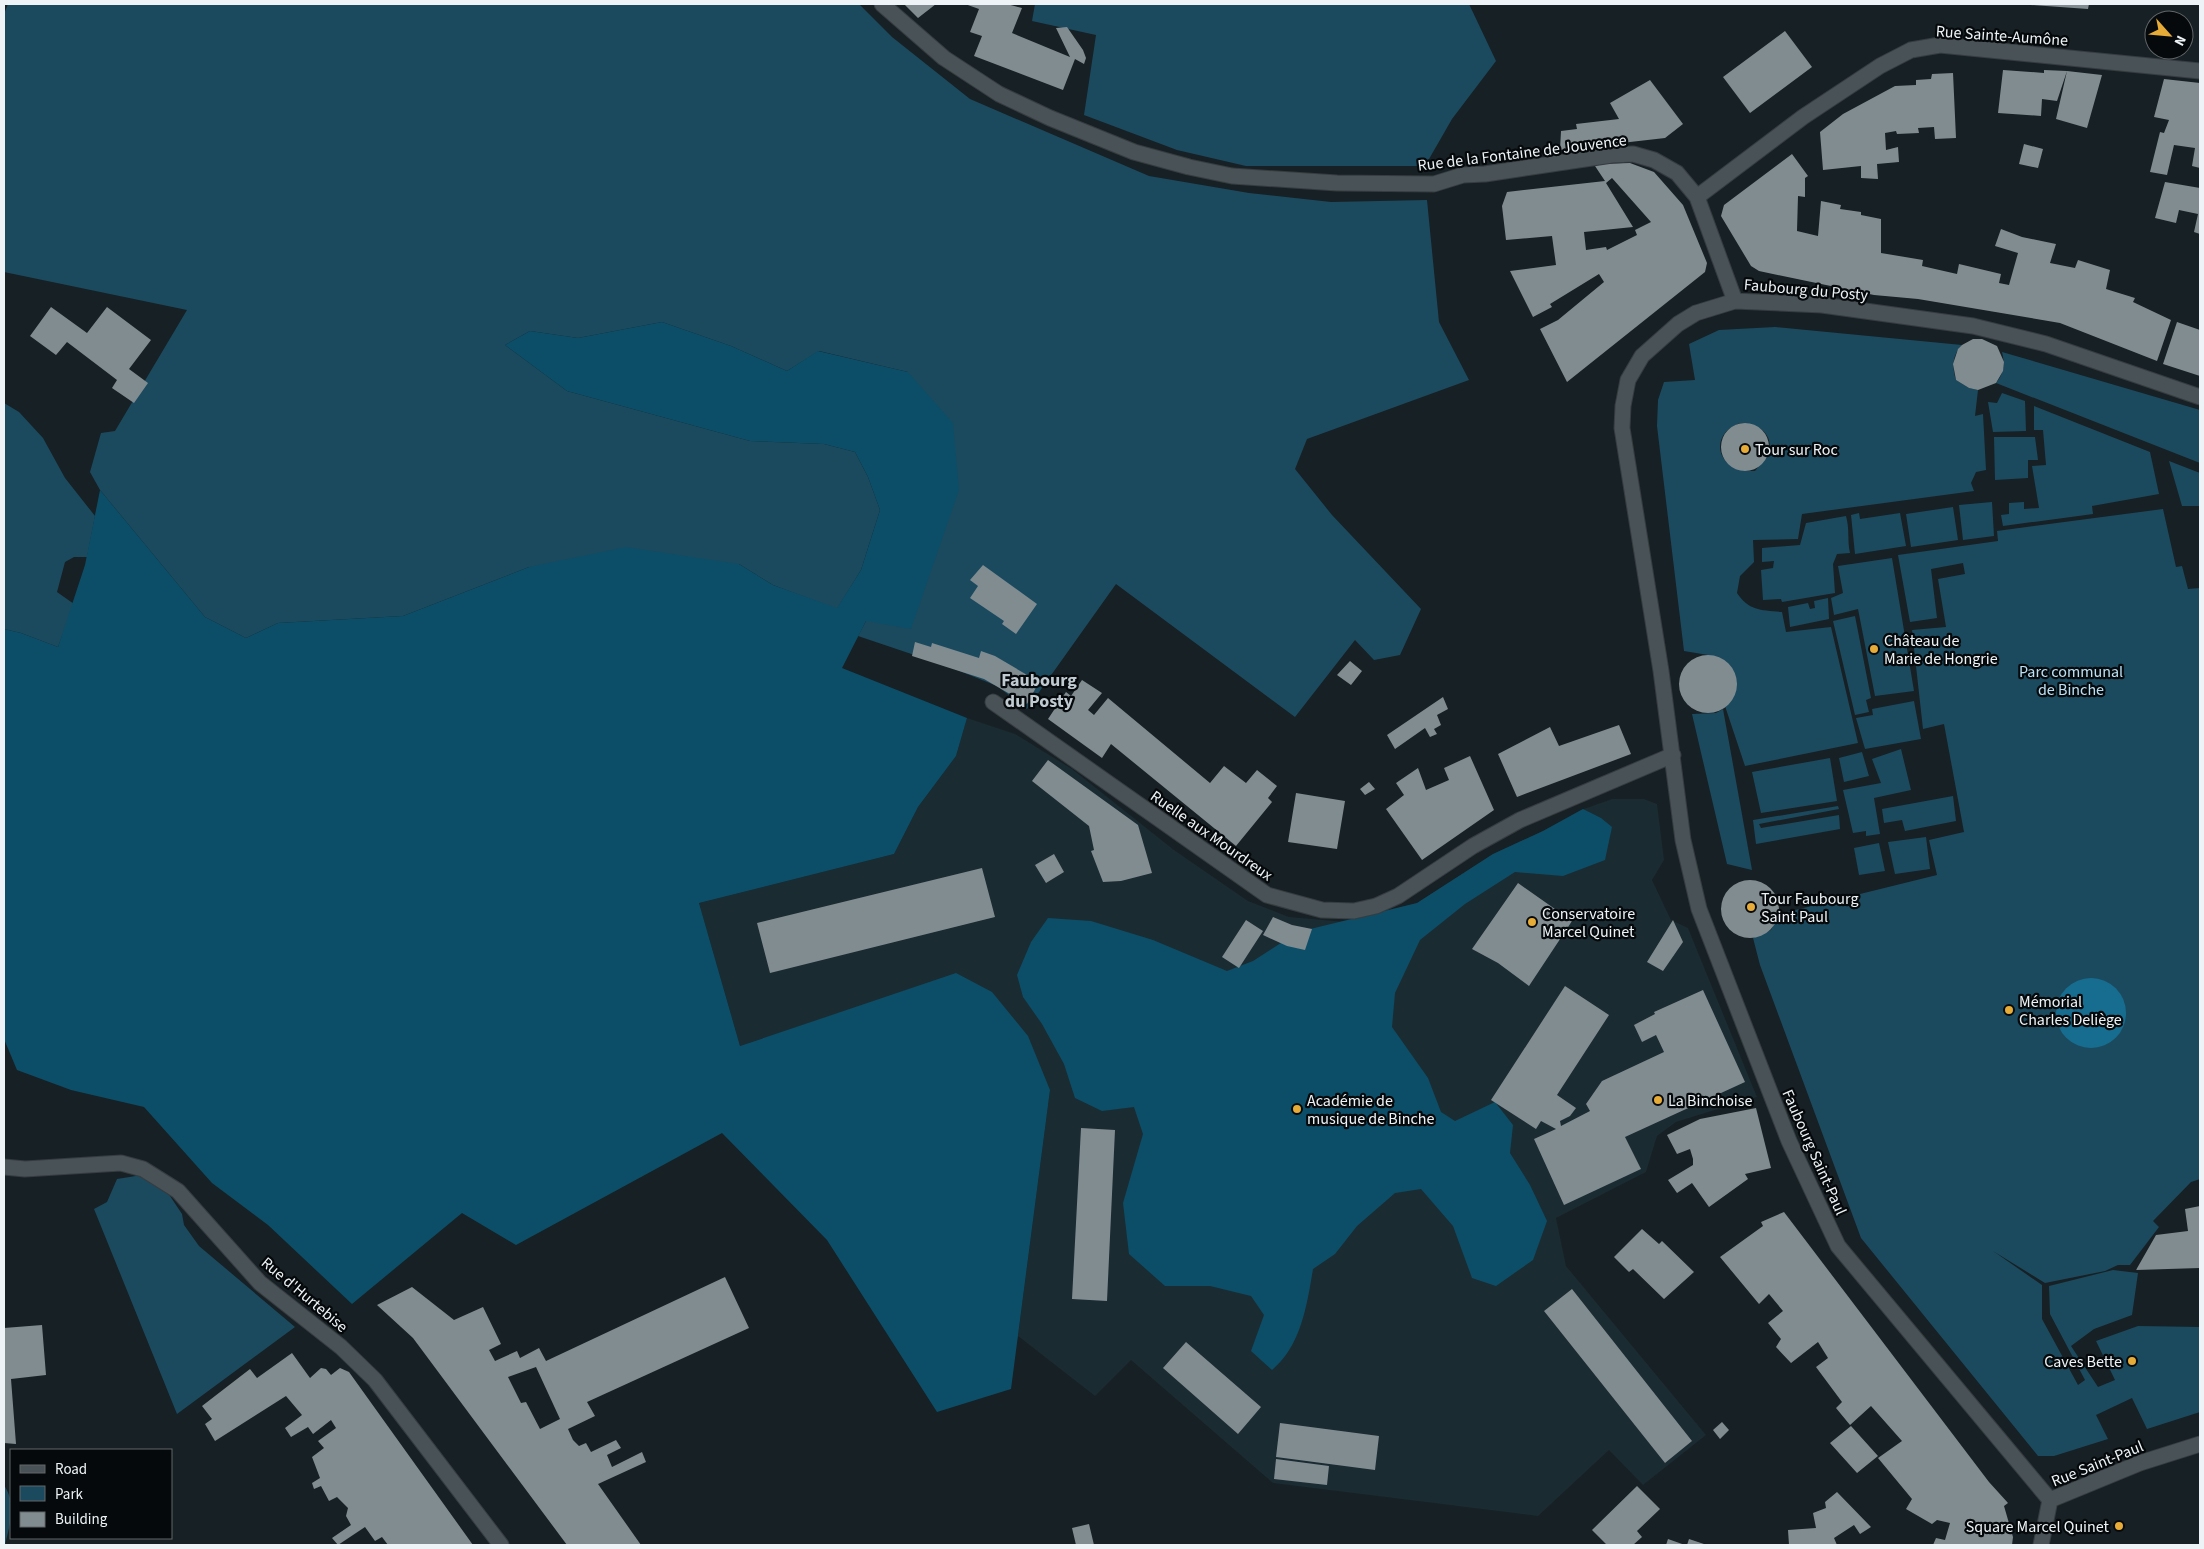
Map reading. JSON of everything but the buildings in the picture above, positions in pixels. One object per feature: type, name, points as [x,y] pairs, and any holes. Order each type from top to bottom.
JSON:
[{"type":"street","name":"Rue de la Fontaine de Jouvence","points":[[882,4],[944,58],[999,94],[1050,118],[1134,152],[1232,176],[1337,184],[1434,184],[1463,175],[1633,154],[1654,160],[1677,174],[1697,197],[1735,301]]},
{"type":"street","name":"Rue Sainte-Aumône","points":[[1697,197],[1803,117],[1880,66],[1911,50],[1940,45],[2200,71]]},
{"type":"street","name":"Faubourg du Posty","points":[[1673,755],[1622,428],[1623,406],[1628,380],[1642,356],[1661,338],[1696,313],[1735,301],[1822,305],[1973,326],[2046,344],[2200,397]]},
{"type":"street","name":"Ruelle aux Mourdreux","points":[[993,702],[1266,894],[1322,910],[1354,911],[1376,906],[1398,896],[1473,846],[1520,820],[1673,755]]},
{"type":"street","name":"Faubourg Saint-Paul","points":[[1673,755],[1683,840],[1699,909],[1789,1141],[1838,1246],[2050,1500]]},
{"type":"street","name":"Rue d'Hurtebise","points":[[4,1167],[25,1169],[120,1164],[143,1169],[178,1191],[260,1283],[341,1347],[375,1380],[501,1545]]},
{"type":"street","name":"Rue Saint-Paul","points":[[2041,1545],[2050,1500],[2140,1463],[2200,1444]]},
{"type":"shaded area","points":[[662,322],[731,346],[787,371],[818,351],[908,372],[953,423],[959,490],[911,629],[866,621],[842,668],[967,718],[956,756],[918,807],[894,854],[699,903],[740,1046],[956,973],[992,992],[1028,1036],[1050,1090],[1011,1389],[937,1412],[827,1240],[722,1133],[516,1245],[462,1213],[352,1304],[268,1225],[212,1183],[144,1107],[71,1090],[17,1070],[4,1039],[4,629],[21,633],[58,647],[85,565],[100,490],[205,617],[246,638],[278,623],[403,616],[529,567],[626,547],[739,564],[773,585],[837,608],[861,570],[880,510],[868,477],[855,452],[824,444],[750,441],[567,391],[505,345],[530,331],[578,338]]},
{"type":"shaded area","name":"Académie de musique de Binche","points":[[967,718],[1015,734],[1072,769],[1174,850],[1248,901],[1289,917],[1346,922],[1417,903],[1493,854],[1543,831],[1581,810],[1612,799],[1644,799],[1657,804],[1664,860],[1652,880],[1671,920],[1688,928],[1757,1097],[1676,1122],[1657,1136],[1646,1172],[1556,1218],[1566,1266],[1706,1435],[1643,1485],[1609,1450],[1538,1516],[1273,1483],[1131,1360],[1095,1396],[1018,1336],[1050,1090],[956,974],[740,1046],[699,903],[894,854],[918,807],[956,756]]},
{"type":"shaded area","points":[[1583,809],[1601,818],[1612,827],[1605,860],[1563,876],[1515,872],[1465,904],[1420,940],[1395,993],[1392,1027],[1428,1078],[1441,1112],[1455,1121],[1495,1102],[1513,1125],[1510,1153],[1530,1185],[1547,1221],[1533,1260],[1496,1286],[1472,1278],[1453,1226],[1421,1189],[1395,1193],[1357,1226],[1335,1254],[1313,1269],[1305,1310],[1296,1337],[1282,1360],[1272,1370],[1251,1351],[1264,1315],[1251,1296],[1210,1286],[1165,1286],[1129,1254],[1123,1203],[1143,1134],[1134,1107],[1102,1111],[1075,1098],[1064,1064],[1042,1024],[1023,997],[1017,975],[1031,942],[1048,918],[1091,921],[1153,940],[1227,971],[1253,961],[1298,932],[1417,903],[1493,854],[1543,831]]},
{"type":"shaded area","points":[[2091,978],[2104,981],[2116,988],[2123,1000],[2126,1013],[2123,1026],[2116,1038],[2104,1045],[2091,1048],[2078,1045],[2066,1038],[2059,1026],[2056,1013],[2059,1000],[2066,988],[2078,981]]},
{"type":"green space","points":[[8,4],[859,4],[892,37],[970,99],[1149,176],[1249,193],[1331,202],[1427,200],[1439,322],[1469,380],[1307,439],[1295,469],[1332,515],[1421,609],[1400,655],[1374,660],[1355,640],[1295,717],[1116,584],[1027,709],[997,686],[947,666],[858,636],[866,621],[908,372],[819,351],[787,371],[731,346],[662,322],[578,338],[530,331],[505,345],[567,391],[750,441],[824,444],[855,452],[868,477],[880,510],[861,570],[837,609],[773,585],[739,564],[529,567],[403,616],[278,623],[246,638],[205,617],[100,490],[90,472],[101,433],[115,431],[187,310],[4,272],[4,14]]},
{"type":"green space","points":[[1035,4],[1469,4],[1496,61],[1452,119],[1425,166],[1246,166],[1177,150],[1084,115],[1096,35],[1032,21]]},
{"type":"green space","points":[[1775,327],[1962,345],[1956,353],[1954,362],[1956,380],[1969,388],[1978,390],[1975,416],[1983,414],[1986,470],[1976,472],[1971,483],[1974,491],[1802,514],[1798,539],[1753,540],[1754,562],[1740,576],[1737,593],[1751,606],[1762,610],[1782,612],[1786,632],[1831,627],[1858,743],[1745,766],[1708,655],[1684,651],[1657,426],[1658,400],[1664,382],[1695,380],[1689,344],[1719,330]],"holes":[[[1741,423],[1758,427],[1769,439],[1769,452],[1755,471],[1742,470],[1731,466],[1724,459],[1721,452],[1720,443],[1730,428]]]},
{"type":"green space","points":[[2002,352],[2200,410],[2200,463],[1996,383],[2001,376],[2003,368]]},
{"type":"green space","points":[[2002,393],[2025,401],[2026,431],[1993,432],[1988,402],[1997,403]]},
{"type":"green space","points":[[4,403],[19,412],[43,438],[65,478],[95,516],[87,557],[74,557],[65,562],[57,592],[74,604],[58,647],[21,633],[4,629]]},
{"type":"green space","points":[[2034,406],[2150,452],[2159,494],[2092,506],[2093,514],[2003,526],[2001,515],[2009,514],[2009,503],[2024,502],[2024,509],[2039,508],[2032,466],[2046,465],[2043,430],[2034,430]]},
{"type":"green space","points":[[1994,437],[2035,437],[2038,460],[2028,460],[2028,478],[1995,480]]},
{"type":"green space","points":[[2169,461],[2200,473],[2200,506],[2182,506]]},
{"type":"green space","points":[[1992,502],[1994,536],[1963,540],[1959,505]]},
{"type":"green space","points":[[1953,507],[1958,540],[1911,547],[1906,514]]},
{"type":"green space","name":"Parc communal de Binche","points":[[2163,509],[2176,567],[2182,566],[2188,589],[2200,588],[2200,1179],[2191,1182],[2153,1221],[2159,1227],[2130,1265],[2118,1265],[2105,1271],[2045,1283],[1993,1251],[2042,1285],[2042,1319],[2078,1385],[2085,1380],[2050,1314],[2049,1286],[2113,1270],[2138,1273],[2132,1315],[2094,1329],[2071,1346],[2098,1387],[2115,1380],[2096,1341],[2138,1326],[2200,1327],[2200,1412],[2147,1429],[2132,1398],[2096,1415],[2108,1439],[2054,1456],[2038,1456],[1861,1238],[1760,965],[1753,938],[1771,930],[1779,914],[1937,875],[1929,840],[1964,832],[1944,724],[1923,729],[1912,630],[1946,627],[1938,579],[1965,574],[1963,563],[1931,569],[1937,618],[1910,622],[1898,555],[1998,541],[1997,531]]},
{"type":"green space","points":[[1859,513],[1860,519],[1900,513],[1906,546],[1855,554],[1851,515]]},
{"type":"green space","points":[[1846,516],[1850,553],[1837,554],[1833,564],[1835,593],[1782,602],[1781,599],[1763,600],[1761,570],[1773,568],[1774,561],[1762,562],[1762,548],[1800,545],[1806,523]]},
{"type":"green space","points":[[1892,558],[1914,691],[1875,696],[1858,609],[1834,615],[1831,598],[1843,593],[1838,566]]},
{"type":"green space","points":[[1828,598],[1829,619],[1790,627],[1788,607],[1808,603],[1810,609],[1815,608],[1814,601]]},
{"type":"green space","points":[[1855,616],[1871,698],[1866,700],[1869,712],[1855,715],[1833,621]]},
{"type":"green space","points":[[1914,701],[1921,739],[1865,749],[1856,718],[1873,715],[1872,709]]},
{"type":"green space","points":[[1723,709],[1752,870],[1727,864],[1692,714],[1716,713]]},
{"type":"green space","points":[[1901,749],[1911,790],[1874,798],[1880,834],[1866,836],[1866,831],[1853,833],[1843,790],[1881,783],[1872,759]]},
{"type":"green space","points":[[1862,752],[1869,776],[1844,782],[1839,758]]},
{"type":"green space","points":[[1830,758],[1837,801],[1761,813],[1752,772]]},
{"type":"green space","points":[[1953,796],[1956,821],[1905,831],[1902,820],[1884,823],[1882,809]]},
{"type":"green space","points":[[1838,806],[1839,809],[1759,824],[1761,828],[1839,815],[1840,829],[1756,844],[1753,820]]},
{"type":"green space","points":[[1926,837],[1930,869],[1895,874],[1888,842]]},
{"type":"green space","points":[[1879,843],[1885,871],[1859,875],[1854,848]]},
{"type":"green space","points":[[142,1175],[166,1190],[182,1214],[184,1225],[199,1246],[295,1327],[177,1414],[94,1209],[107,1202],[117,1179]]},
{"type":"green space","points":[[4,1485],[10,1500],[10,1522],[5,1545]]},
{"type":"place","name":"Tour sur Roc","points":[[1745,449]]},
{"type":"place","name":"Château de Marie de Hongrie","points":[[1874,649]]},
{"type":"place","name":"Tour Faubourg Saint Paul","points":[[1751,907]]},
{"type":"place","name":"Conservatoire Marcel Quinet","points":[[1532,922]]},
{"type":"place","name":"Mémorial Charles Deliège","points":[[2009,1010]]},
{"type":"place","name":"La Binchoise","points":[[1658,1100]]},
{"type":"place","name":"Académie de musique de Binche","points":[[1297,1109]]},
{"type":"place","name":"Caves Bette","points":[[2132,1361]]},
{"type":"place","name":"Square Marcel Quinet","points":[[2119,1526]]},
{"type":"district","name":"Faubourg du Posty","points":[[1039,690]]}]
